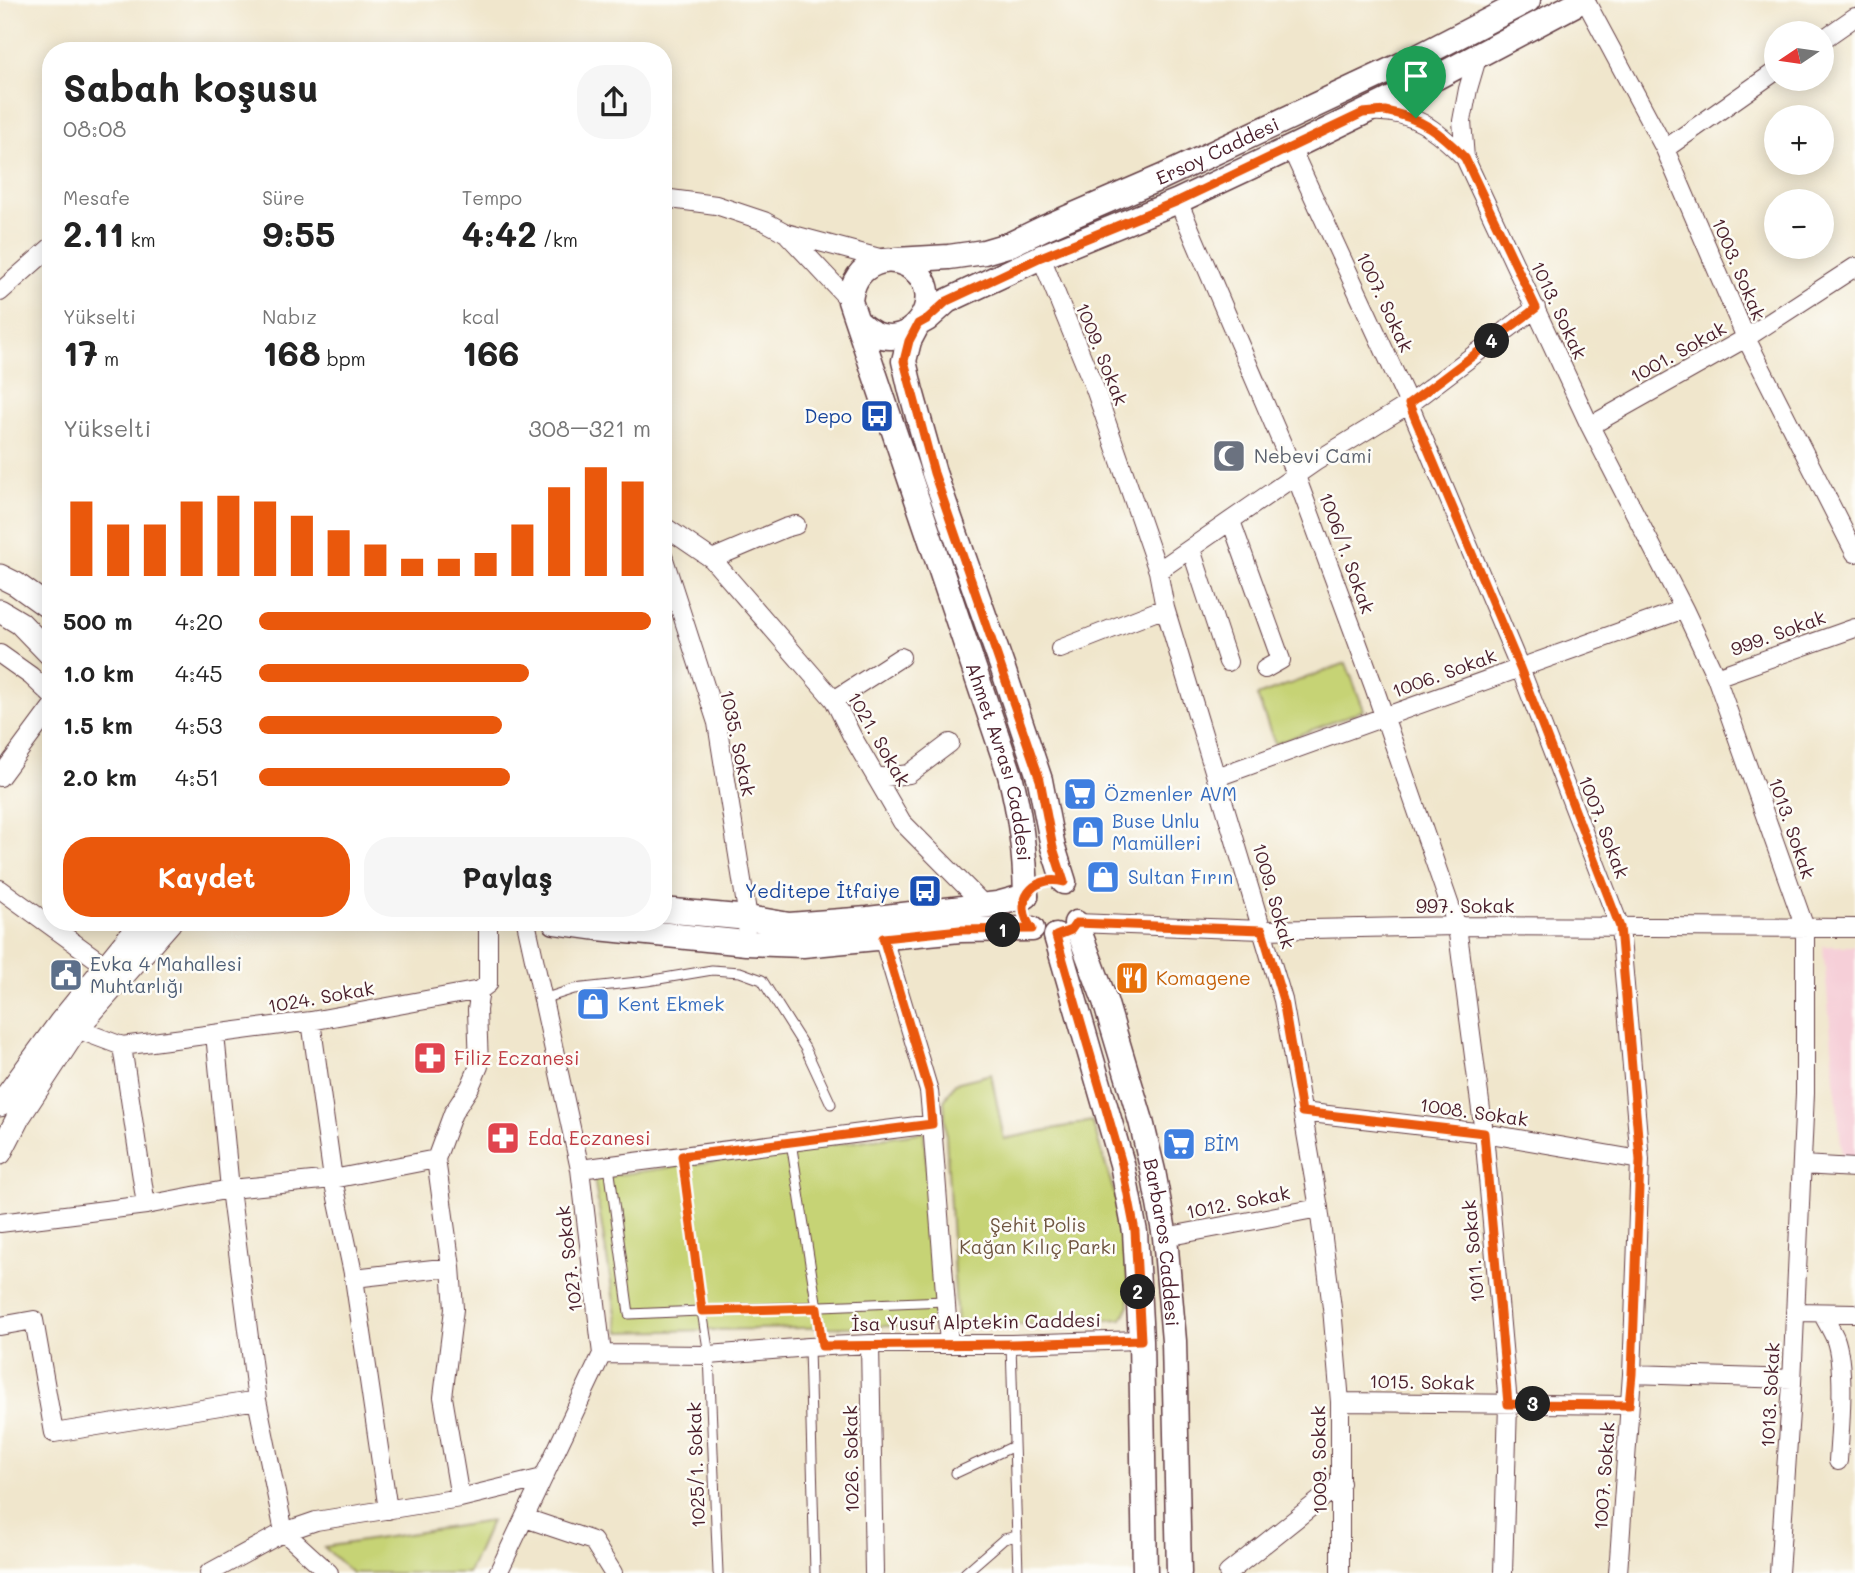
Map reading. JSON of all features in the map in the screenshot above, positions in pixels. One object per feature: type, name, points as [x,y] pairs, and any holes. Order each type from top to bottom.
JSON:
[{"type":"main road","name":"Ersoy Caddesi","points":[[888,260],[949,257],[984,252],[1011,244],[1405,63],[1528,0]]},
{"type":"main road","name":"Ersoy Caddesi","points":[[918,324],[947,301],[1041,257],[1178,201],[1363,113],[1584,0]]},
{"type":"main road","points":[[888,260],[867,267],[858,276],[852,288],[854,312],[874,334],[893,337],[911,331],[918,324]]},
{"type":"main road","name":"Ahmet Avrası Caddesi","points":[[854,312],[1010,775],[1019,810],[1025,856],[1024,914],[1027,922],[1064,912],[1040,780],[934,473],[904,361],[909,341],[927,305],[925,285],[912,268],[888,260]]},
{"type":"main road","points":[[637,931],[746,943],[803,945],[960,930],[1064,912],[1046,880],[1038,883],[1026,897],[997,904],[868,919],[789,925],[748,918],[672,912]]},
{"type":"main road","name":"Barbaros Caddesi","points":[[1064,912],[1105,1001],[1141,1121],[1165,1237],[1174,1341],[1179,1573]]},
{"type":"main road","name":"Barbaros Caddesi","points":[[1064,912],[1135,1231],[1141,1340],[1145,1573]]},
{"type":"street","name":"1003. Sokak","points":[[1584,0],[1665,149],[1746,338],[1855,553]]},
{"type":"street","points":[[1834,32],[1855,17]]},
{"type":"street","name":"1013. Sokak","points":[[1465,158],[1462,121],[1478,55]]},
{"type":"street","points":[[1665,149],[1764,79]]},
{"type":"street","name":"1013. Sokak","points":[[1363,113],[1385,111],[1416,118],[1446,139],[1465,158],[1590,426],[1716,677],[1805,928],[1805,1093],[1792,1379],[1779,1573]]},
{"type":"street","name":"1007. Sokak","points":[[1290,148],[1409,404],[1520,668],[1620,927],[1640,1160],[1632,1374],[1618,1573]]},
{"type":"street","points":[[672,199],[716,205],[764,221],[786,233],[888,260]]},
{"type":"street","name":"1006/1. Sokak","points":[[1178,201],[1296,476],[1457,926]]},
{"type":"street","points":[[786,233],[854,312]]},
{"type":"street","points":[[0,292],[42,255]]},
{"type":"street","name":"1009. Sokak","points":[[1041,257],[1095,390],[1158,571],[1166,608],[1283,1000],[1319,1208],[1332,1308],[1339,1402],[1340,1573]]},
{"type":"street","name":"1001. Sokak","points":[[1590,426],[1746,338],[1855,267]]},
{"type":"street","points":[[1158,571],[1315,462],[1409,404],[1536,308]]},
{"type":"street","points":[[1231,521],[1281,660],[1265,669]]},
{"type":"street","points":[[712,559],[796,525]]},
{"type":"street","name":"1021. Sokak","points":[[672,532],[712,559],[835,700],[852,736],[902,822],[984,905]]},
{"type":"street","points":[[1191,549],[1228,662]]},
{"type":"street","points":[[0,576],[42,603]]},
{"type":"street","name":"1035. Sokak","points":[[672,584],[717,723],[748,918],[746,943]]},
{"type":"street","points":[[1060,649],[1166,608]]},
{"type":"street","name":"1006. Sokak","points":[[1217,777],[1684,609]]},
{"type":"street","points":[[0,611],[20,623],[42,646]]},
{"type":"street","name":"999. Sokak","points":[[1716,677],[1855,628]]},
{"type":"street","points":[[0,654],[42,686]]},
{"type":"street","points":[[835,700],[901,657]]},
{"type":"street","points":[[0,777],[42,720]]},
{"type":"street","points":[[877,778],[909,774],[950,743]]},
{"type":"street","points":[[0,890],[42,920]]},
{"type":"street","name":"997. Sokak","points":[[1064,912],[1262,930],[1457,926],[1855,928]]},
{"type":"street","name":"1011. Sokak","points":[[1457,926],[1484,1133],[1508,1404],[1503,1573]]},
{"type":"street","points":[[57,931],[106,966]]},
{"type":"street","points":[[0,1153],[6,1110],[68,1026],[106,966],[135,931]]},
{"type":"street","points":[[68,1026],[161,931]]},
{"type":"street","points":[[460,1497],[443,1397],[454,1309],[436,1159],[453,1113],[470,1087],[479,1066],[477,1010],[480,990],[488,984],[488,931]]},
{"type":"street","name":"1027. Sokak","points":[[528,931],[580,1169],[601,1354]]},
{"type":"street","points":[[883,938],[929,1091],[949,1344]]},
{"type":"street","name":"1024. Sokak","points":[[68,1026],[122,1046],[311,1021],[480,990]]},
{"type":"street","points":[[311,1021],[332,1179],[354,1278],[388,1510]]},
{"type":"street","points":[[215,1034],[230,1189],[257,1400],[284,1532],[329,1573]]},
{"type":"street","points":[[122,1046],[146,1205]]},
{"type":"street","name":"1008. Sokak","points":[[1302,1112],[1484,1133],[1640,1160]]},
{"type":"street","points":[[580,1169],[932,1124]]},
{"type":"street","points":[[0,1223],[146,1205],[230,1189],[332,1179],[436,1159]]},
{"type":"street","points":[[1802,1165],[1855,1168]]},
{"type":"street","name":"1012. Sokak","points":[[1165,1237],[1319,1208]]},
{"type":"street","points":[[354,1278],[451,1267]]},
{"type":"street","points":[[1795,1312],[1855,1313]]},
{"type":"street","points":[[1822,1313],[1835,1339],[1840,1365],[1841,1424],[1838,1461]]},
{"type":"street","points":[[0,1326],[34,1320],[54,1433],[257,1400]]},
{"type":"street","name":"İsa Yusuf Alptekin Caddesi","points":[[601,1354],[709,1354],[870,1345],[1141,1340]]},
{"type":"street","name":"1026. Sokak","points":[[870,1345],[874,1573]]},
{"type":"street","points":[[498,1573],[601,1354]]},
{"type":"street","points":[[1632,1374],[1792,1379]]},
{"type":"street","name":"1015. Sokak","points":[[1339,1402],[1629,1405]]},
{"type":"street","points":[[209,1573],[284,1532],[316,1521],[460,1497],[543,1478]]},
{"type":"street","points":[[1228,1573],[1341,1483]]},
{"type":"street","points":[[525,1518],[593,1541],[613,1573]]},
{"type":"lane","points":[[543,999],[574,989],[648,981],[712,970],[740,972],[762,980],[805,1048],[831,1104]]},
{"type":"lane","points":[[791,1142],[817,1308],[815,1573]]},
{"type":"lane","name":"1025/1. Sokak","points":[[682,1156],[709,1354],[718,1573]]},
{"type":"lane","points":[[609,1166],[629,1314],[945,1301]]},
{"type":"lane","points":[[1012,1344],[1018,1573]]},
{"type":"lane","points":[[956,1473],[1014,1446]]},
{"type":"lane","points":[[965,1573],[1004,1539],[1017,1536]]},
{"type":"shaded area","points":[[1823,946],[1855,946],[1855,1159],[1842,1158]]},
{"type":"green space","points":[[1346,663],[1364,710],[1275,744],[1257,696]]},
{"type":"green space","name":"Şehit Polis Kağan Kılıç Parkı","points":[[991,1074],[1004,1139],[1092,1121],[1125,1228],[1129,1305],[1122,1319],[957,1328],[944,1101],[955,1083]]},
{"type":"green space","points":[[924,1132],[938,1325],[619,1332],[594,1178]]},
{"type":"green space","points":[[491,1521],[468,1573],[352,1573],[324,1547]]},
{"type":"place","name":"Depo","points":[[877,416]]},
{"type":"place","name":"Nebevi Cami","points":[[1229,456]]},
{"type":"place","name":"Özmenler AVM","points":[[1080,794]]},
{"type":"place","name":"Buse Unlu Mamülleri","points":[[1088,832]]},
{"type":"place","name":"Sultan Fırın","points":[[1103,877]]},
{"type":"place","name":"Yeditepe İtfaiye","points":[[925,891]]},
{"type":"place","name":"Evka 4 Mahallesi Muhtarlığı","points":[[66,975]]},
{"type":"place","name":"Komagene","points":[[1132,978]]},
{"type":"place","name":"Kent Ekmek","points":[[593,1004]]},
{"type":"place","name":"Filiz Eczanesi","points":[[430,1058]]},
{"type":"place","name":"Eda Eczanesi","points":[[503,1138]]},
{"type":"place","name":"BİM","points":[[1179,1144]]},
{"type":"route","points":[[1385,111],[1416,118],[1446,139],[1465,158],[1536,308],[1409,404],[1520,668],[1620,927],[1640,1160],[1629,1405],[1508,1404],[1484,1133],[1302,1112],[1283,1000],[1262,930],[1076,923],[1071,930],[1056,936],[1122,1164],[1135,1231],[1141,1340],[822,1346],[817,1308],[702,1311],[682,1156],[932,1124],[929,1091],[883,938],[960,930],[1032,929],[1024,914],[1026,897],[1031,889],[1046,880],[1064,882],[1053,848],[1040,780],[934,473],[911,391],[904,361],[909,341],[918,324],[947,301],[1041,257],[1178,201],[1363,113],[1385,111]]}]
